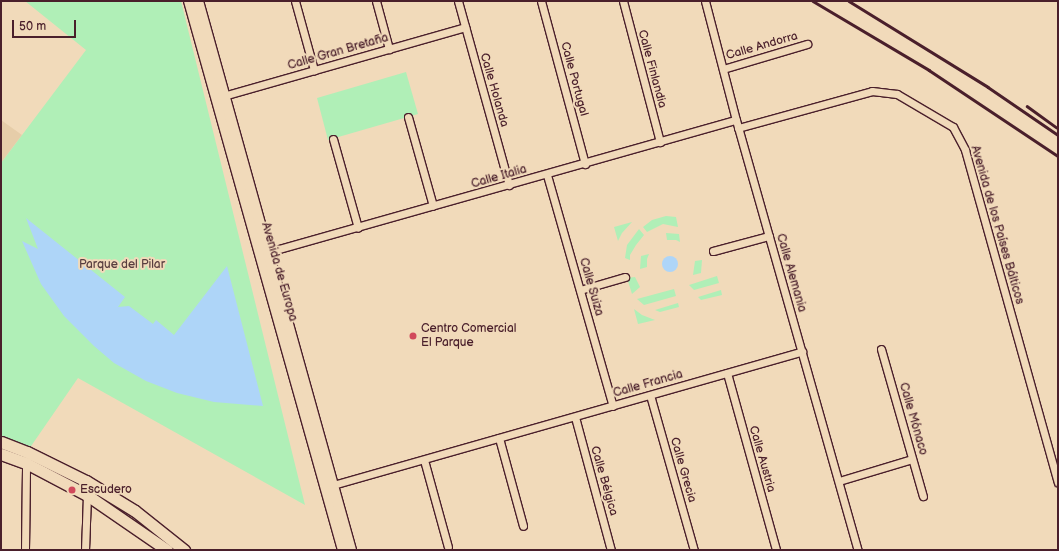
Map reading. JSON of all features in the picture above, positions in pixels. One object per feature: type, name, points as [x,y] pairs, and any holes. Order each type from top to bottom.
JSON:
[{"type":"main road","name":"Avenida de Europa","points":[[189,1],[220,97],[351,550]]},
{"type":"main road","name":"Avenida de Europa","points":[[198,1],[220,97]]},
{"type":"main road","name":"Avenida de Europa","points":[[264,253],[343,550]]},
{"type":"main road","points":[[1,442],[27,452],[86,481],[135,511],[184,550]]},
{"type":"main road","points":[[1,454],[26,463],[87,495],[166,550]]},
{"type":"street","points":[[295,1],[314,70]]},
{"type":"street","points":[[376,1],[389,49]]},
{"type":"street","name":"Calle Holanda","points":[[458,1],[509,185]]},
{"type":"street","name":"Calle Portugal","points":[[541,1],[585,164]]},
{"type":"street","name":"Calle Finlandia","points":[[623,1],[660,142]]},
{"type":"street","name":"Calle Alemania","points":[[705,1],[738,128],[858,550]]},
{"type":"street","name":"Calle Gran Bretaña","points":[[220,97],[465,27]]},
{"type":"street","name":"Calle Andorra","points":[[723,69],[807,44]]},
{"type":"street","name":"Avenida de los Países Bálticos","points":[[738,128],[872,91],[897,94],[953,127],[965,150],[1058,482]]},
{"type":"street","points":[[408,117],[434,206]]},
{"type":"street","name":"Calle Italia","points":[[264,253],[547,175],[736,120]]},
{"type":"street","points":[[333,139],[358,228]]},
{"type":"street","name":"Calle Suiza","points":[[547,175],[613,406]]},
{"type":"street","points":[[713,251],[769,236]]},
{"type":"street","points":[[580,290],[625,276]]},
{"type":"street","name":"Calle Mónaco","points":[[881,349],[923,496]]},
{"type":"street","name":"Calle Francia","points":[[333,485],[802,351]]},
{"type":"street","name":"Calle Austria","points":[[726,373],[776,550]]},
{"type":"street","name":"Calle Grecia","points":[[650,395],[694,550]]},
{"type":"street","name":"Calle Bélgica","points":[[574,417],[611,550]]},
{"type":"street","points":[[499,438],[523,526]]},
{"type":"street","points":[[839,481],[912,459]]},
{"type":"street","points":[[424,460],[448,547]]},
{"type":"street","points":[[25,550],[26,463]]},
{"type":"street","points":[[85,550],[87,495]]},
{"type":"shaded area","points":[[1,120],[22,135],[1,163]]},
{"type":"green space","name":"Parque del Pilar","points":[[25,1],[181,1],[305,505],[78,378],[27,452],[1,444],[1,163],[86,50]]},
{"type":"green space","points":[[406,72],[418,114],[328,140],[317,98]]},
{"type":"green space","points":[[666,216],[676,217],[678,227],[663,224],[647,232],[643,227],[652,220]]},
{"type":"green space","points":[[632,222],[622,233],[618,241],[614,227]]},
{"type":"green space","points":[[639,229],[644,235],[630,255],[630,260],[625,258],[627,245]]},
{"type":"green space","points":[[666,233],[679,234],[680,242],[676,240],[667,240]]},
{"type":"green space","points":[[649,254],[647,259],[647,267],[640,269],[641,256]]},
{"type":"green space","points":[[702,260],[701,273],[693,275],[695,261]]},
{"type":"green space","points":[[717,276],[719,283],[694,290],[689,285]]},
{"type":"green space","points":[[635,277],[640,287],[632,294],[627,278]]},
{"type":"green space","points":[[674,289],[676,296],[644,305],[637,299]]},
{"type":"green space","points":[[721,290],[722,295],[701,300],[698,297]]},
{"type":"green space","points":[[678,303],[679,307],[660,312],[655,310]]},
{"type":"green space","points":[[634,309],[642,315],[655,320],[638,324]]},
{"type":"water","points":[[26,218],[125,297],[118,307],[129,306],[153,324],[156,320],[174,335],[227,266],[263,406],[214,402],[177,393],[146,381],[114,363],[94,346],[64,316],[41,284],[22,241],[38,249]]},
{"type":"water","points":[[667,256],[673,256],[678,261],[676,270],[673,272],[667,272],[662,267],[662,261]]},
{"type":"railway","points":[[813,1],[929,70],[1058,156]]},
{"type":"railway","points":[[849,1],[988,87],[1058,135]]},
{"type":"railway","points":[[1027,106],[1056,127]]},
{"type":"place","name":"Centro Comercial El Parque","points":[[413,336]]},
{"type":"place","name":"Escudero","points":[[72,490]]}]
